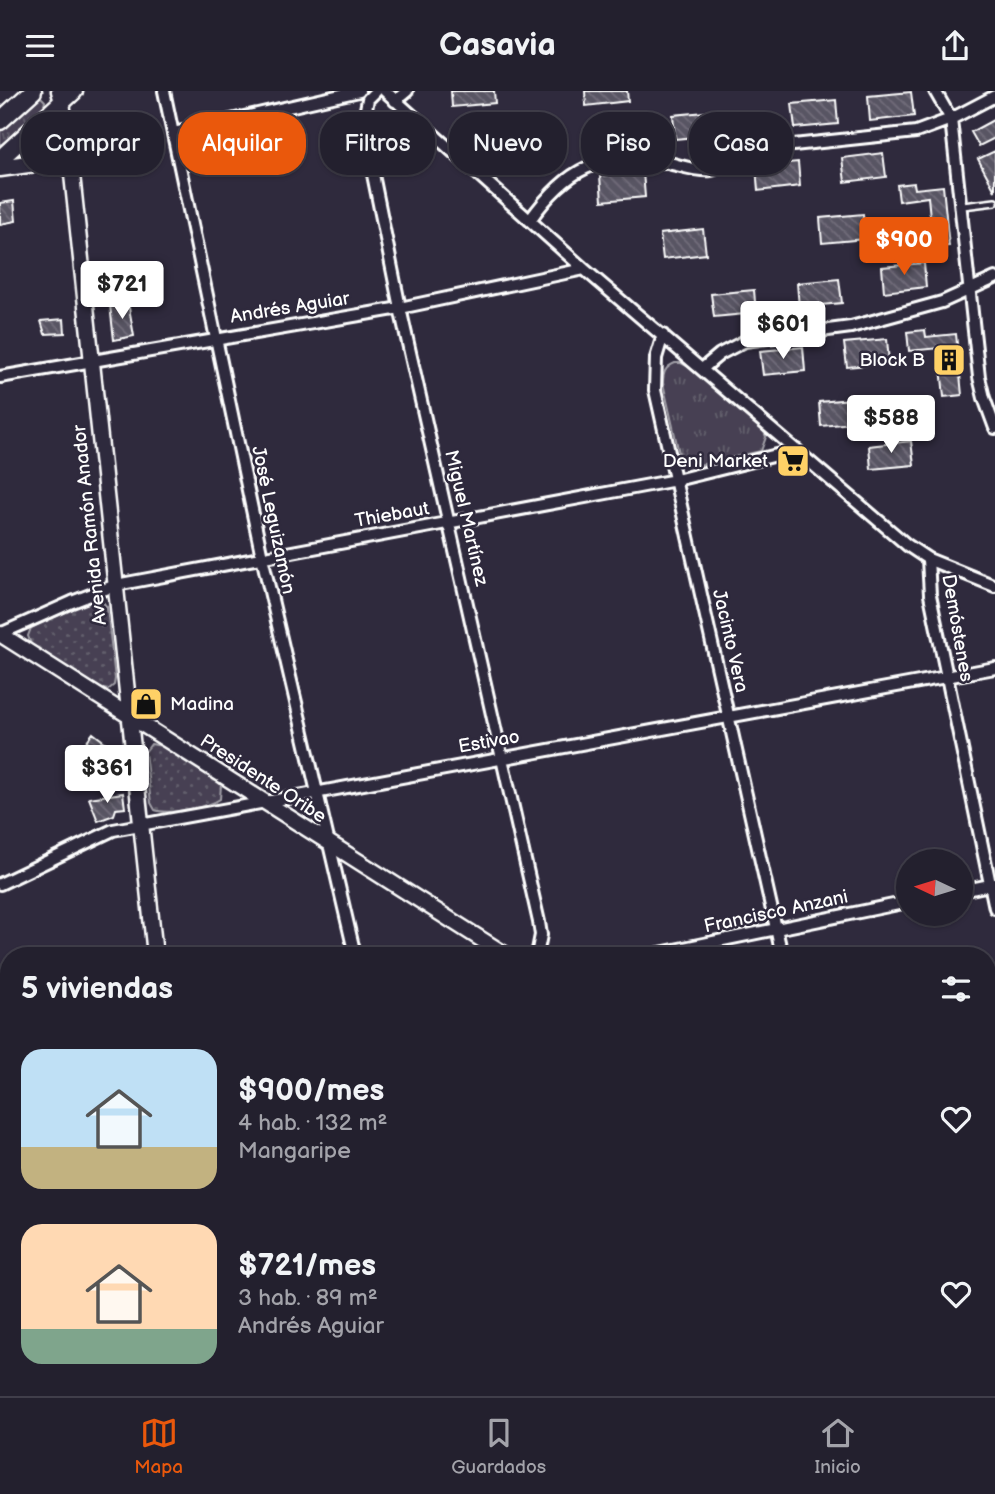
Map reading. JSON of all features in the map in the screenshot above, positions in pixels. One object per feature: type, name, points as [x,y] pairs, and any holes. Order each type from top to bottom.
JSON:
[{"type":"main road","points":[[0,121],[33,91]]},
{"type":"main road","points":[[0,159],[65,95]]},
{"type":"main road","points":[[0,168],[21,165]]},
{"type":"street","name":"José Leguizamón","points":[[164,91],[262,557],[353,947]]},
{"type":"street","points":[[174,133],[359,91]]},
{"type":"street","name":"Miguel Martínez","points":[[376,91],[368,99],[363,125],[400,308],[539,922],[541,935],[539,947]]},
{"type":"street","points":[[385,91],[584,269],[907,545],[928,559],[995,586]]},
{"type":"street","points":[[396,101],[407,91]]},
{"type":"street","points":[[935,91],[951,119],[979,377],[995,428]]},
{"type":"street","points":[[530,219],[548,194],[561,182],[600,163],[638,160],[709,170],[743,154],[765,148],[906,134],[951,119],[995,96]]},
{"type":"street","name":"Avenida Ramón Anador","points":[[72,175],[154,947]]},
{"type":"street","name":"Andrés Aguiar","points":[[0,377],[400,308],[584,269]]},
{"type":"street","points":[[702,369],[720,354],[745,341],[850,327],[942,302],[995,278]]},
{"type":"street","name":"Jacinto Vera","points":[[663,335],[656,358],[654,380],[780,947]]},
{"type":"street","name":"Thiebaut","points":[[0,634],[72,601],[116,585],[676,479],[797,450]]},
{"type":"street","name":"Demóstenes","points":[[928,559],[930,595],[995,908]]},
{"type":"street","name":"Presidente Oribe","points":[[0,634],[493,947]]},
{"type":"street","name":"Estivao","points":[[0,884],[113,830],[995,669]]},
{"type":"street","points":[[973,888],[992,884]]},
{"type":"street","name":"Francisco Anzani","points":[[690,947],[896,905]]},
{"type":"lane","points":[[962,206],[995,202]]},
{"type":"green space","points":[[41,97],[45,101],[37,112],[21,112]]},
{"type":"green space","points":[[21,112],[21,127],[0,146],[0,131]]},
{"type":"green space","points":[[675,363],[691,368],[763,429],[766,437],[761,451],[699,465],[681,462],[663,383],[665,371]]},
{"type":"green space","points":[[93,599],[101,600],[107,607],[115,679],[114,685],[108,690],[99,688],[31,644],[28,636],[31,628]]},
{"type":"green space","points":[[151,744],[162,746],[215,779],[221,785],[220,799],[188,809],[169,812],[155,810],[151,803],[145,752]]},
{"type":"building","points":[[451,91],[494,91],[495,103],[452,107]]},
{"type":"building","points":[[585,91],[627,91],[628,101],[586,106]]},
{"type":"building","points":[[911,92],[914,116],[870,121],[868,96]]},
{"type":"building","points":[[836,100],[838,124],[795,128],[792,104]]},
{"type":"building","points":[[689,114],[689,138],[675,139],[675,115]]},
{"type":"building","points":[[995,119],[995,138],[979,146],[971,132]]},
{"type":"building","points":[[995,151],[995,191],[978,159]]},
{"type":"building","points":[[883,153],[886,177],[845,182],[842,158]]},
{"type":"building","points":[[793,162],[798,162],[800,186],[758,191],[757,175],[793,175]]},
{"type":"building","points":[[643,175],[645,197],[602,201],[600,176]]},
{"type":"building","points":[[914,183],[915,189],[943,186],[949,246],[933,247],[928,197],[899,201],[897,185]]},
{"type":"building","points":[[14,201],[16,221],[0,224],[0,203]]},
{"type":"building","points":[[863,214],[865,239],[822,243],[820,218]]},
{"type":"building","points":[[703,229],[706,254],[663,259],[660,234]]},
{"type":"building","points":[[924,263],[926,287],[884,292],[882,267]]},
{"type":"building","points":[[839,279],[842,303],[799,307],[797,283]]},
{"type":"building","points":[[754,290],[756,313],[714,317],[711,294]]},
{"type":"building","points":[[128,302],[134,336],[114,340],[110,305]]},
{"type":"building","points":[[64,319],[65,333],[45,334],[41,321]]},
{"type":"building","name":"Block B","points":[[925,330],[926,337],[956,334],[962,395],[944,397],[939,348],[909,351],[907,332]]},
{"type":"building","points":[[887,339],[889,363],[847,367],[844,343]]},
{"type":"building","points":[[803,347],[805,371],[763,375],[760,351]]},
{"type":"building","points":[[862,398],[864,422],[821,426],[819,402]]},
{"type":"building","points":[[911,441],[914,465],[871,469],[869,446]]},
{"type":"building","points":[[93,733],[106,743],[108,760],[96,761],[94,748],[86,742]]},
{"type":"building","points":[[123,793],[125,808],[116,809],[114,815],[98,821],[89,798]]},
{"type":"place","name":"Block B","points":[[949,360]]},
{"type":"place","name":"Deni Market","points":[[793,461]]},
{"type":"place","name":"Madina","points":[[146,704]]}]
